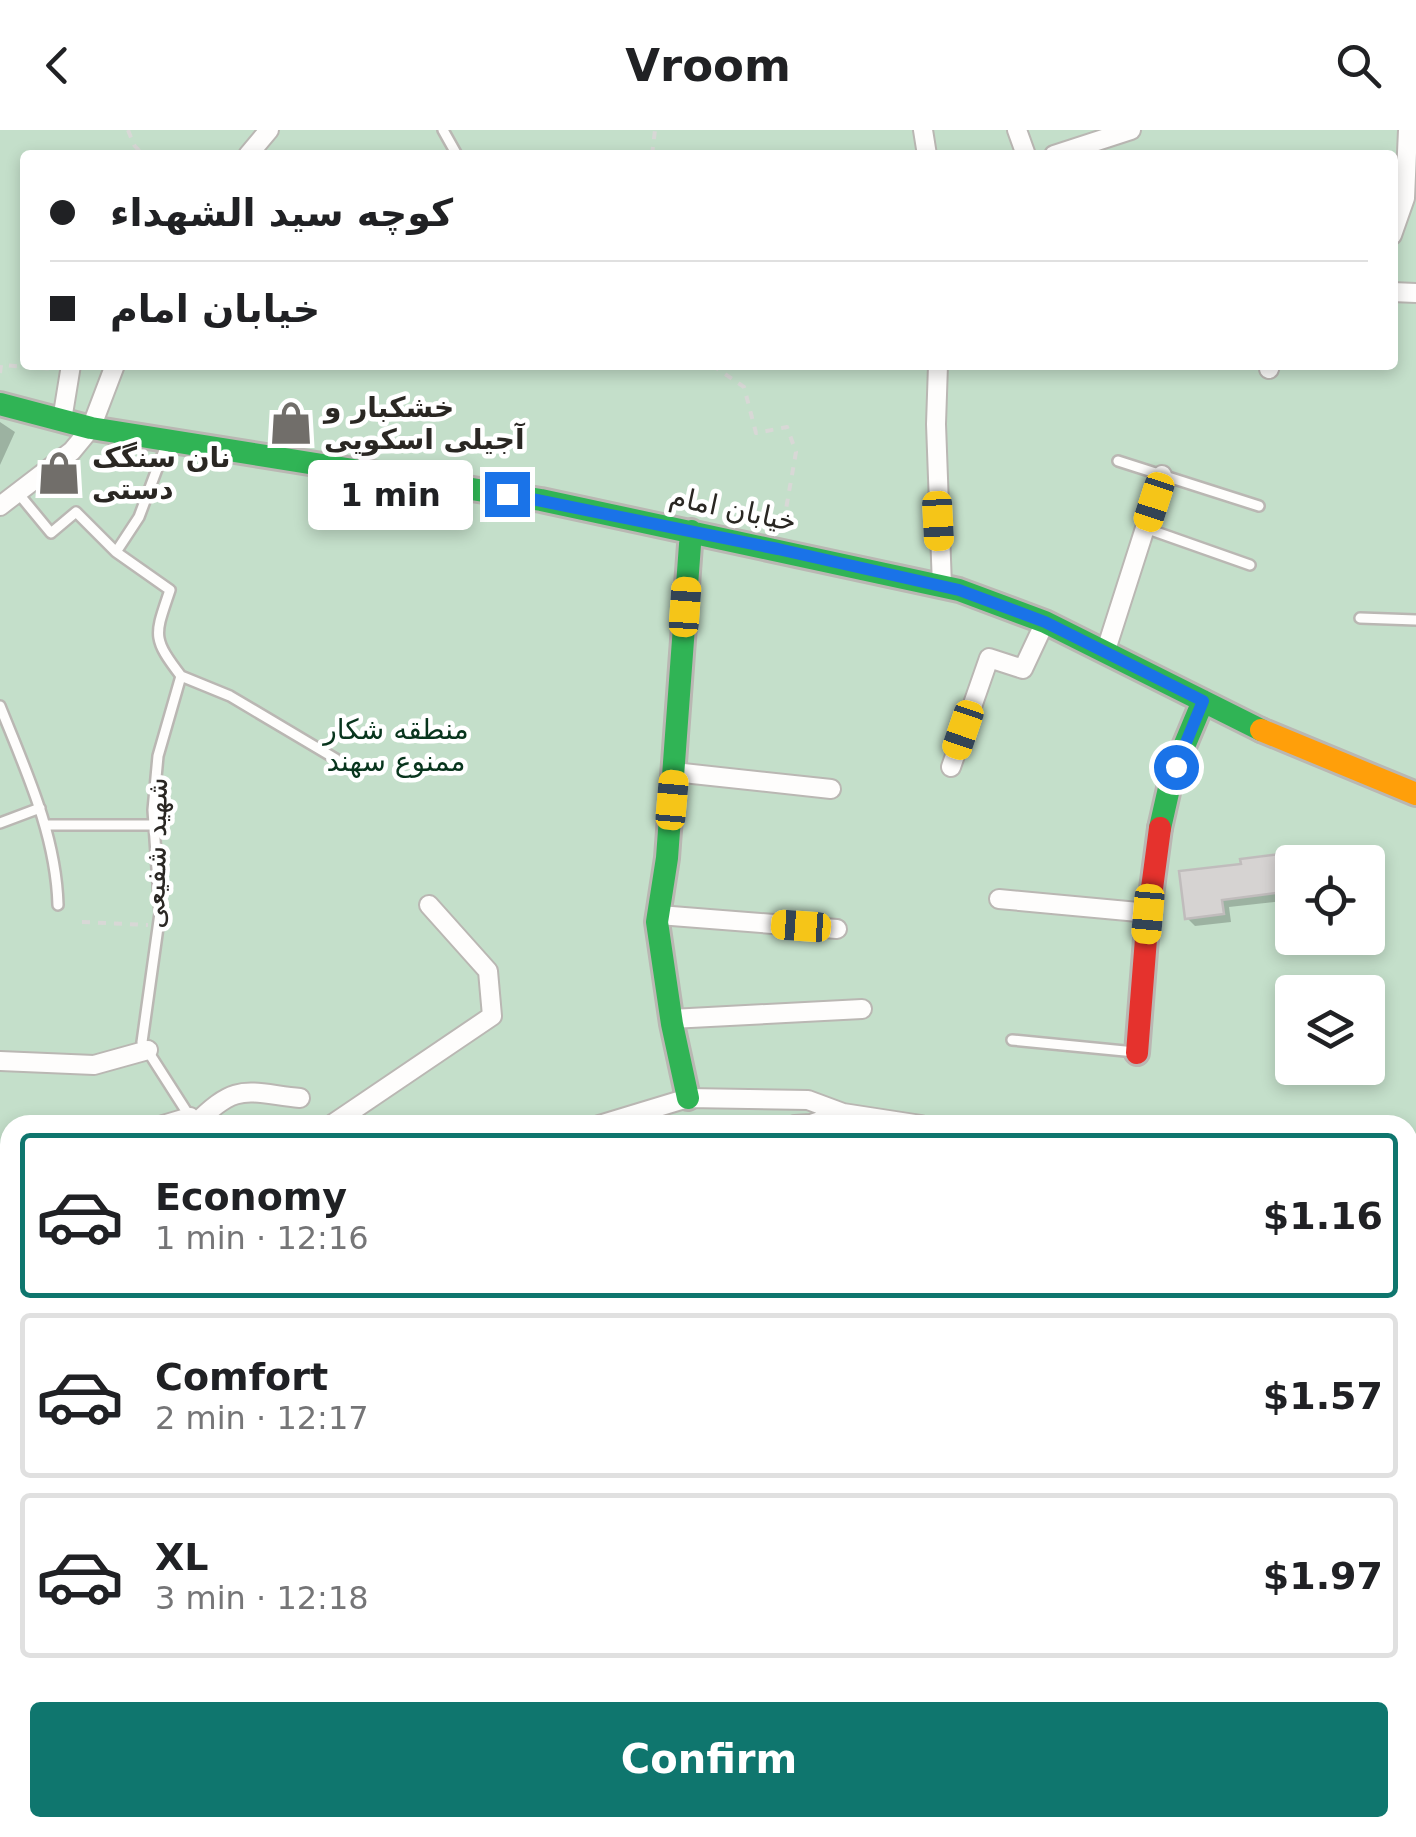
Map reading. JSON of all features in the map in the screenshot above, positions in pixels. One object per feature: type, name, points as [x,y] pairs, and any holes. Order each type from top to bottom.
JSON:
[{"type":"street","points":[[252,150],[270,130]]},
{"type":"street","points":[[1069,150],[1131,130]]},
{"type":"street","points":[[1398,218],[1405,198],[1408,130]]},
{"type":"street","points":[[62,420],[70,370]]},
{"type":"street","points":[[0,506],[72,451],[91,428],[113,370]]},
{"type":"street","points":[[938,370],[942,586]]},
{"type":"street","name":"خیابان امام","points":[[0,404],[91,428],[541,500],[942,586],[1045,622],[1340,765],[1416,794]]},
{"type":"street","points":[[1106,650],[1162,475]]},
{"type":"street","points":[[688,1098],[671,1019],[658,915],[667,858],[691,531]]},
{"type":"street","points":[[950,767],[989,658],[1023,669],[1045,622]]},
{"type":"street","points":[[1138,1053],[1148,914],[1165,798],[1186,736],[1203,701]]},
{"type":"street","points":[[674,772],[831,789]]},
{"type":"street","points":[[999,899],[1148,914]]},
{"type":"street","points":[[346,1115],[492,1016],[488,972],[429,905]]},
{"type":"street","points":[[658,915],[837,929]]},
{"type":"street","points":[[671,1019],[862,1009]]},
{"type":"street","points":[[0,1061],[94,1065],[148,1050]]},
{"type":"street","points":[[201,1115],[236,1092],[300,1098]]},
{"type":"street","points":[[633,1115],[688,1098],[808,1100],[856,1115]]},
{"type":"street","points":[[837,1115],[843,1113]]},
{"type":"lane","points":[[116,552],[140,516],[168,438]]},
{"type":"lane","points":[[1118,460],[1260,506]]},
{"type":"lane","points":[[18,492],[50,533],[76,512],[116,552],[170,590],[156,633],[163,652],[181,676],[230,696],[336,759]]},
{"type":"lane","points":[[1145,528],[1250,565]]},
{"type":"lane","points":[[1360,618],[1416,620]]},
{"type":"lane","name":"شهید شفیعی","points":[[148,1050],[142,1042],[158,925],[158,756],[181,676]]},
{"type":"lane","points":[[0,706],[40,808],[57,869],[58,905]]},
{"type":"lane","points":[[0,823],[40,808]]},
{"type":"lane","points":[[44,825],[155,825]]},
{"type":"lane","points":[[1012,1040],[1138,1053]]},
{"type":"lane","points":[[148,1050],[188,1115]]},
{"type":"path","points":[[0,373],[1,365],[20,366]]},
{"type":"path","points":[[719,370],[744,387],[756,433],[787,427],[796,452],[778,549]]},
{"type":"path","points":[[82,922],[158,925]]},
{"type":"green space","name":"منطقه شکار ممنوع سهند","points":[[0,130],[1416,130],[1416,1115],[0,1115]]},
{"type":"building","points":[[1275,855],[1275,893],[1222,900],[1224,914],[1185,919],[1179,871],[1241,864],[1240,859]]},
{"type":"traffic: fast","points":[[0,404],[91,428],[541,500],[959,590],[1045,622],[1261,730]]},
{"type":"traffic: fast","points":[[688,1098],[657,922],[667,858],[691,531]]},
{"type":"traffic: fast","points":[[1160,828],[1172,775],[1203,701]]},
{"type":"traffic: slow","points":[[1261,730],[1416,794]]},
{"type":"traffic: jam","points":[[1137,1053],[1160,828]]},
{"type":"place","name":"خشکبار و آجیلی اسکویی","points":[[291,423]]},
{"type":"place","name":"نان سنگک دستی","points":[[59,473]]},
{"type":"route","points":[[507,494],[959,590],[1045,622],[1203,701],[1176,767]]}]
